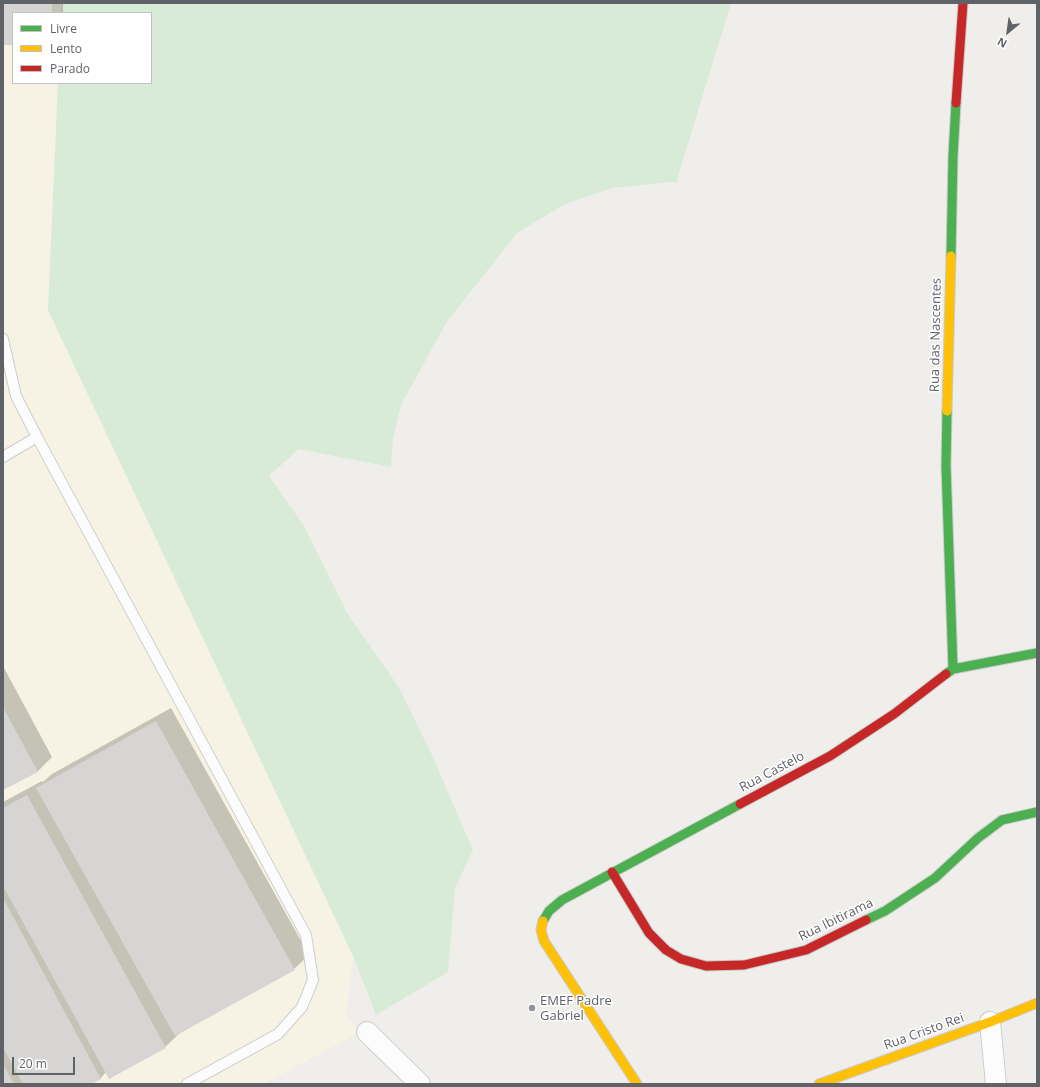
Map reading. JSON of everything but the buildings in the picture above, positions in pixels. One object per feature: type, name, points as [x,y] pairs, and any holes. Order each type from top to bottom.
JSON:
[{"type":"street","name":"Rua das Nascentes","points":[[953,669],[946,466],[953,156],[963,3]]},
{"type":"street","name":"Rua Castelo","points":[[637,1084],[544,941],[541,930],[543,919],[549,911],[562,900],[612,872],[830,756],[894,714],[953,669],[1037,653]]},
{"type":"street","name":"Rua Ibitirama","points":[[612,872],[649,933],[666,950],[681,959],[706,966],[744,965],[806,950],[885,911],[935,878],[978,838],[1002,820],[1037,812]]},
{"type":"street","name":"Rua Cristo Rei","points":[[819,1084],[990,1022],[1037,1003]]},
{"type":"street","points":[[990,1022],[996,1084]]},
{"type":"street","points":[[367,1032],[420,1084]]},
{"type":"lane","points":[[3,339],[16,396],[306,935],[313,980],[302,1007],[278,1034],[188,1084]]},
{"type":"lane","points":[[3,456],[37,437]]},
{"type":"shaded area","points":[[3,3],[62,3],[61,12],[12,12],[12,84],[58,84],[48,310],[353,956],[346,1016],[360,1032],[263,1084],[3,1084]]},
{"type":"green space","points":[[62,3],[731,3],[676,183],[672,182],[612,188],[565,204],[517,233],[446,323],[401,405],[393,439],[391,467],[299,449],[269,476],[304,526],[347,613],[398,686],[431,753],[473,850],[455,888],[448,972],[376,1015],[353,956],[48,310],[58,84],[152,84],[152,12],[61,12]]},
{"type":"traffic: fast","points":[[951,256],[953,156],[956,103]]},
{"type":"traffic: fast","points":[[947,411],[946,466],[953,669]]},
{"type":"traffic: fast","points":[[946,674],[953,669],[1037,653]]},
{"type":"traffic: fast","points":[[543,921],[549,911],[562,900],[740,804]]},
{"type":"traffic: fast","points":[[866,920],[885,911],[935,878],[978,838],[1002,820],[1037,812]]},
{"type":"traffic: slow","points":[[947,411],[951,256]]},
{"type":"traffic: slow","points":[[543,921],[541,930],[544,941],[637,1084]]},
{"type":"traffic: slow","points":[[819,1084],[990,1022],[1037,1003]]},
{"type":"traffic: jam","points":[[956,103],[963,3]]},
{"type":"traffic: jam","points":[[740,804],[830,756],[894,714],[946,674]]},
{"type":"traffic: jam","points":[[612,872],[649,933],[666,950],[681,959],[706,966],[744,965],[806,950],[866,920]]},
{"type":"place","name":"EMEF Padre Gabriel","points":[[532,1008]]}]
